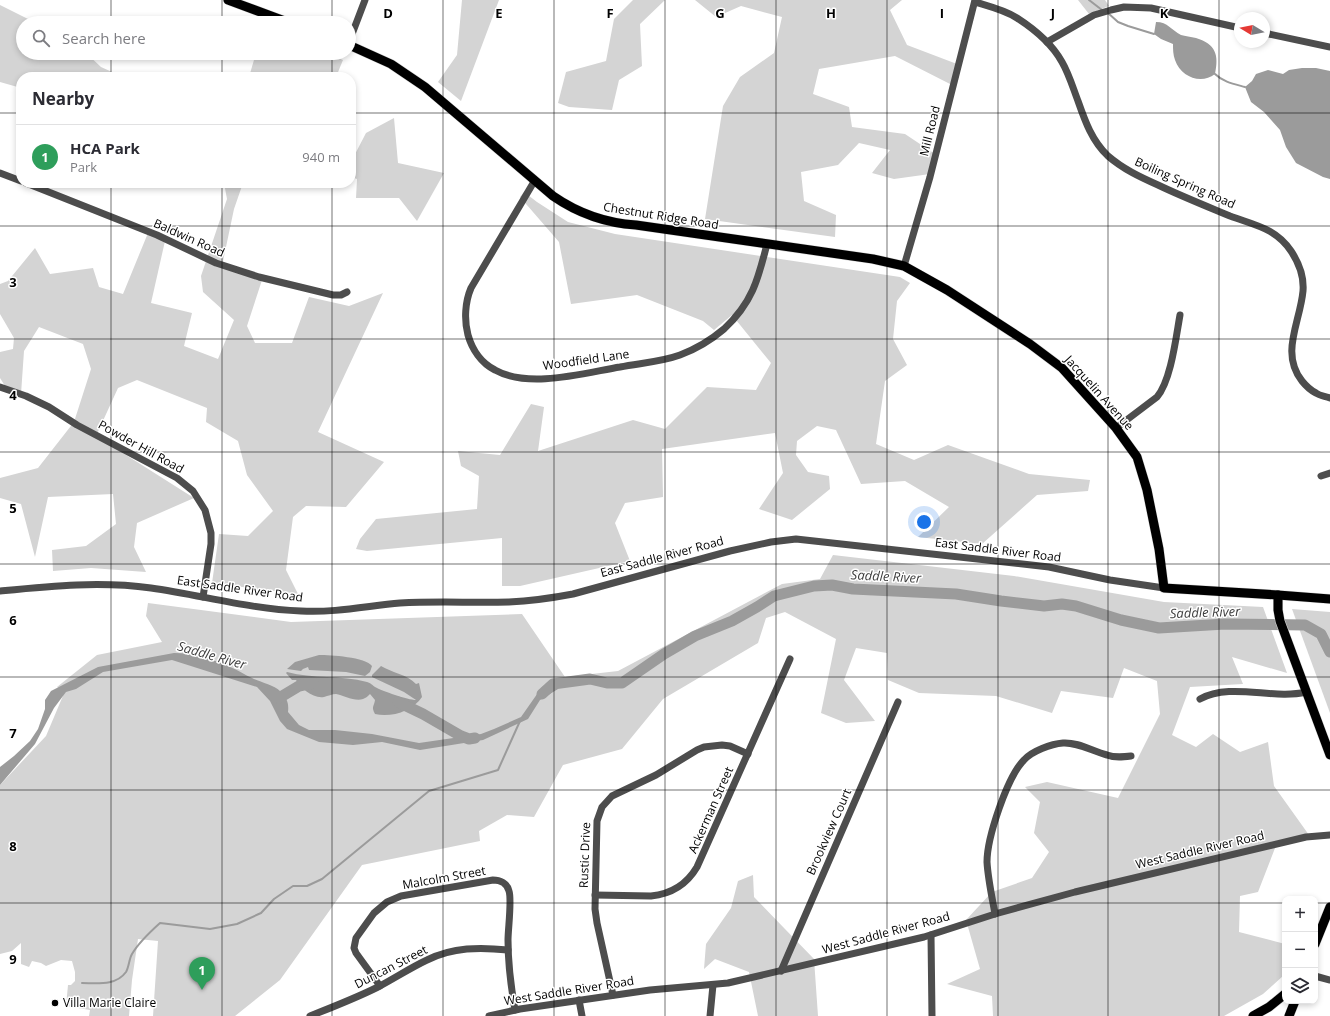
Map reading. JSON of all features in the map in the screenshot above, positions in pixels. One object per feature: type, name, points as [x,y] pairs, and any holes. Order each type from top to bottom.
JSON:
[{"type":"main road","points":[[228,0],[271,16]]},
{"type":"main road","name":"Chestnut Ridge Road","points":[[356,47],[390,64],[425,87],[553,196],[584,214],[605,221],[873,259],[904,266]]},
{"type":"main road","name":"Jacquelin Avenue","points":[[904,266],[947,290],[1010,330],[1053,360],[1116,428],[1137,457],[1160,550],[1164,588]]},
{"type":"main road","name":"East Saddle River Road","points":[[1164,588],[1278,595],[1330,600]]},
{"type":"main road","points":[[1278,595],[1278,612],[1283,628],[1330,755]]},
{"type":"main road","points":[[1318,937],[1330,907]]},
{"type":"main road","points":[[1255,1016],[1282,996]]},
{"type":"main road","points":[[1289,1016],[1294,1004]]},
{"type":"street","points":[[356,25],[365,0]]},
{"type":"street","name":"Boiling Spring Road","points":[[975,1],[1016,17],[1047,42],[1062,61],[1090,132],[1101,149],[1128,171],[1231,217],[1265,228],[1278,236],[1285,243],[1296,260],[1302,281],[1303,291],[1291,346],[1292,361],[1295,370],[1309,389],[1317,394],[1330,398]]},
{"type":"street","name":"Mill Road","points":[[904,266],[930,177],[975,1]]},
{"type":"street","points":[[1047,42],[1094,15],[1124,7],[1151,8],[1234,27]]},
{"type":"street","points":[[1270,34],[1330,48]]},
{"type":"street","points":[[0,173],[16,179]]},
{"type":"street","name":"Woodfield Lane","points":[[535,180],[467,296],[467,331],[473,349],[485,363],[494,370],[512,376],[536,378],[560,377],[665,359],[693,349],[724,329],[742,308],[759,278],[768,244]]},
{"type":"street","name":"Baldwin Road","points":[[39,188],[157,235],[216,263],[277,282],[333,294],[341,295],[347,292]]},
{"type":"street","points":[[1116,428],[1157,397],[1161,392],[1166,380],[1180,315]]},
{"type":"street","name":"Powder Hill Road","points":[[0,387],[49,406],[76,425],[177,478],[193,492],[205,510],[211,532],[211,546],[203,597]]},
{"type":"street","points":[[1321,476],[1330,473]]},
{"type":"street","name":"East Saddle River Road","points":[[0,591],[61,585],[106,584],[152,588],[282,610],[319,612],[402,603],[529,601],[580,592],[730,551],[771,542],[796,539],[1049,567],[1110,580],[1164,588]]},
{"type":"street","name":"Ackerman Street","points":[[595,895],[651,896],[668,893],[683,884],[690,877],[697,867],[790,659]]},
{"type":"street","points":[[1200,699],[1214,693],[1237,692],[1287,694],[1306,692]]},
{"type":"street","name":"Brookview Court","points":[[781,971],[898,702]]},
{"type":"street","points":[[995,914],[987,862],[989,846],[993,826],[1000,806],[1011,781],[1023,760],[1029,755],[1046,747],[1063,743],[1073,744],[1108,756],[1131,756]]},
{"type":"street","name":"Rustic Drive","points":[[613,995],[597,923],[595,895],[598,814],[612,796],[656,775],[704,747],[722,745],[730,746],[748,754]]},
{"type":"street","name":"West Saddle River Road","points":[[490,1016],[515,1010],[613,995],[728,983],[932,935],[995,914],[1137,876],[1315,835],[1330,835]]},
{"type":"street","name":"Malcolm Street","points":[[380,986],[356,953],[354,943],[356,938],[380,907],[401,896],[493,880],[503,882],[509,890],[510,895],[508,950],[515,1010]]},
{"type":"street","points":[[932,935],[932,1016]]},
{"type":"street","name":"Duncan Street","points":[[310,1016],[380,986],[428,959],[442,954],[468,948],[508,950]]},
{"type":"street","points":[[1318,977],[1330,980]]},
{"type":"street","points":[[710,1016],[713,985]]},
{"type":"street","points":[[579,1000],[582,1016]]},
{"type":"shaded area","points":[[462,0],[499,0],[461,101],[438,82],[457,55]]},
{"type":"shaded area","points":[[633,0],[665,0],[640,24],[642,66],[619,80],[612,110],[569,107],[558,103],[566,72],[606,61],[614,19]]},
{"type":"shaded area","points":[[695,0],[902,0],[890,10],[907,45],[957,64],[952,85],[895,56],[819,69],[813,94],[849,107],[852,127],[905,134],[935,154],[930,174],[894,179],[872,173],[890,150],[859,143],[838,165],[801,172],[804,201],[836,215],[835,237],[705,219],[723,106],[740,77],[774,53],[782,17],[741,6],[716,17]]},
{"type":"shaded area","points":[[1078,0],[1105,0],[1109,6],[1089,14]]},
{"type":"shaded area","points":[[0,5],[22,16],[16,16],[16,60],[94,60],[101,67],[112,72],[16,72],[16,87],[0,82]]},
{"type":"shaded area","points":[[1156,22],[1164,23],[1181,35],[1203,40],[1208,43],[1212,47],[1216,56],[1217,61],[1215,74],[1204,79],[1198,79],[1192,78],[1182,71],[1174,58],[1173,44],[1154,34]]},
{"type":"shaded area","points":[[254,60],[343,60],[338,72],[250,72]]},
{"type":"shaded area","points":[[1316,68],[1330,71],[1330,179],[1296,163],[1286,147],[1280,130],[1264,112],[1251,102],[1245,87],[1252,81],[1256,74],[1268,70],[1283,74],[1289,70]]},
{"type":"shaded area","points":[[394,118],[398,163],[444,173],[417,221],[399,198],[356,198],[356,152],[366,133]]},
{"type":"shaded area","points":[[225,188],[241,188],[234,209],[222,266],[262,280],[247,326],[255,343],[292,343],[309,297],[349,306],[383,293],[318,432],[384,462],[346,507],[306,506],[293,517],[286,570],[298,594],[212,583],[219,534],[248,536],[273,511],[247,475],[238,441],[206,422],[207,408],[137,380],[118,388],[96,436],[194,498],[137,523],[134,547],[146,572],[91,568],[53,571],[52,550],[86,546],[116,524],[113,494],[48,497],[35,557],[21,504],[0,498],[0,478],[38,468],[74,422],[91,369],[83,344],[39,327],[24,351],[21,394],[5,386],[0,378],[0,352],[13,349],[14,338],[0,314],[0,284],[8,281],[35,248],[50,274],[93,268],[99,287],[123,294],[148,233],[165,241],[151,303],[192,313],[184,346],[218,359],[234,320],[203,292],[201,276],[227,199]]},
{"type":"shaded area","points":[[524,192],[568,222],[615,234],[900,277],[910,283],[897,301],[893,339],[907,365],[885,381],[876,444],[914,460],[948,445],[1029,474],[1090,480],[1088,491],[1037,495],[982,544],[918,537],[949,507],[905,481],[861,484],[836,430],[817,426],[797,441],[796,455],[808,472],[829,476],[830,489],[792,520],[759,509],[783,473],[775,433],[662,449],[663,497],[625,503],[615,523],[630,561],[520,586],[502,586],[502,538],[367,551],[356,549],[360,539],[376,519],[477,509],[479,476],[461,466],[458,451],[500,455],[531,404],[544,407],[538,451],[633,420],[665,429],[707,387],[756,390],[771,363],[732,315],[714,330],[703,321],[637,295],[571,304],[559,242],[520,197]]},
{"type":"shaded area","points":[[833,555],[1014,576],[1164,602],[1263,607],[1287,673],[1232,657],[1243,684],[1190,687],[1172,735],[1196,747],[1213,734],[1240,752],[1268,742],[1274,786],[1309,835],[1277,843],[1258,892],[1240,896],[1239,932],[1282,943],[1282,977],[1263,994],[1224,1016],[993,1016],[992,996],[947,984],[980,969],[966,920],[992,892],[1032,878],[1049,852],[1034,833],[1040,802],[1025,787],[1047,782],[1118,798],[1160,714],[1157,681],[1124,668],[1113,698],[1061,691],[1052,713],[996,696],[919,693],[888,680],[887,653],[856,648],[844,680],[875,721],[846,723],[821,713],[836,639],[785,612],[766,618],[758,643],[663,699],[622,749],[563,765],[534,817],[507,815],[479,831],[480,841],[362,865],[280,980],[235,1016],[153,1016],[158,941],[138,939],[129,1016],[89,1016],[90,1010],[66,1006],[68,985],[71,985],[75,981],[75,972],[72,961],[61,960],[46,966],[32,961],[29,967],[21,964],[21,943],[12,951],[0,954],[0,785],[46,736],[65,691],[57,687],[97,655],[162,642],[146,616],[148,603],[291,622],[522,614],[565,677],[618,671],[782,584],[820,579]]},
{"type":"shaded area","points":[[1292,609],[1330,612],[1330,713]]},
{"type":"shaded area","points":[[174,653],[196,655],[210,659],[274,687],[286,698],[288,703],[288,712],[299,725],[309,730],[335,730],[372,734],[419,743],[481,734],[494,729],[521,717],[542,687],[551,683],[558,689],[540,700],[528,719],[483,740],[420,750],[382,742],[353,745],[319,742],[287,729],[280,721],[270,701],[257,687],[172,660],[103,672],[76,689],[66,692],[54,708],[35,744],[0,785],[0,767],[30,741],[38,729],[45,709],[45,700],[51,691],[98,667]]},
{"type":"shaded area","points":[[319,655],[339,656],[363,660],[372,666],[370,672],[365,676],[346,672],[309,670],[308,667],[301,671],[287,669],[295,662]]},
{"type":"shaded area","points":[[381,666],[408,678],[416,684],[419,683],[422,697],[418,702],[407,710],[395,714],[375,714],[373,708],[375,700],[370,694],[360,700],[336,694],[324,697],[312,695],[296,680],[292,680],[286,673],[307,676],[347,678],[368,682],[378,689],[407,699],[416,700],[404,692],[372,677],[372,675]]},
{"type":"shaded area","points":[[753,875],[754,897],[814,959],[818,1016],[758,1016],[749,972],[715,959],[704,969],[706,944],[731,908],[738,881]]},
{"type":"waterway","points":[[1089,0],[1102,10]]},
{"type":"waterway","points":[[1108,13],[1118,22],[1154,34]]},
{"type":"waterway","points":[[1215,74],[1225,81],[1245,87]]},
{"type":"waterway","name":"Saddle River","points":[[542,694],[553,684],[590,679],[607,683],[622,683],[664,654],[695,636],[732,621],[774,596],[814,586],[832,585],[853,589],[956,594],[1044,606],[1062,604],[1076,606],[1121,620],[1159,628],[1225,624],[1305,625],[1321,634],[1330,652]]},
{"type":"waterway","name":"Saddle River","points":[[271,693],[279,698],[299,686],[313,683]]},
{"type":"waterway","name":"Saddle River","points":[[398,702],[423,714],[461,736],[469,739],[475,738]]},
{"type":"waterway","points":[[82,983],[106,983],[117,980],[126,972],[131,956],[135,950],[145,937],[160,923],[210,929],[237,924],[261,913],[274,899],[293,886],[307,886],[322,879],[429,791],[498,770],[520,721]]},
{"type":"place","name":"HCA Park","points":[[202,990]]},
{"type":"place","name":"Villa Marie Claire","points":[[55,1003]]}]
